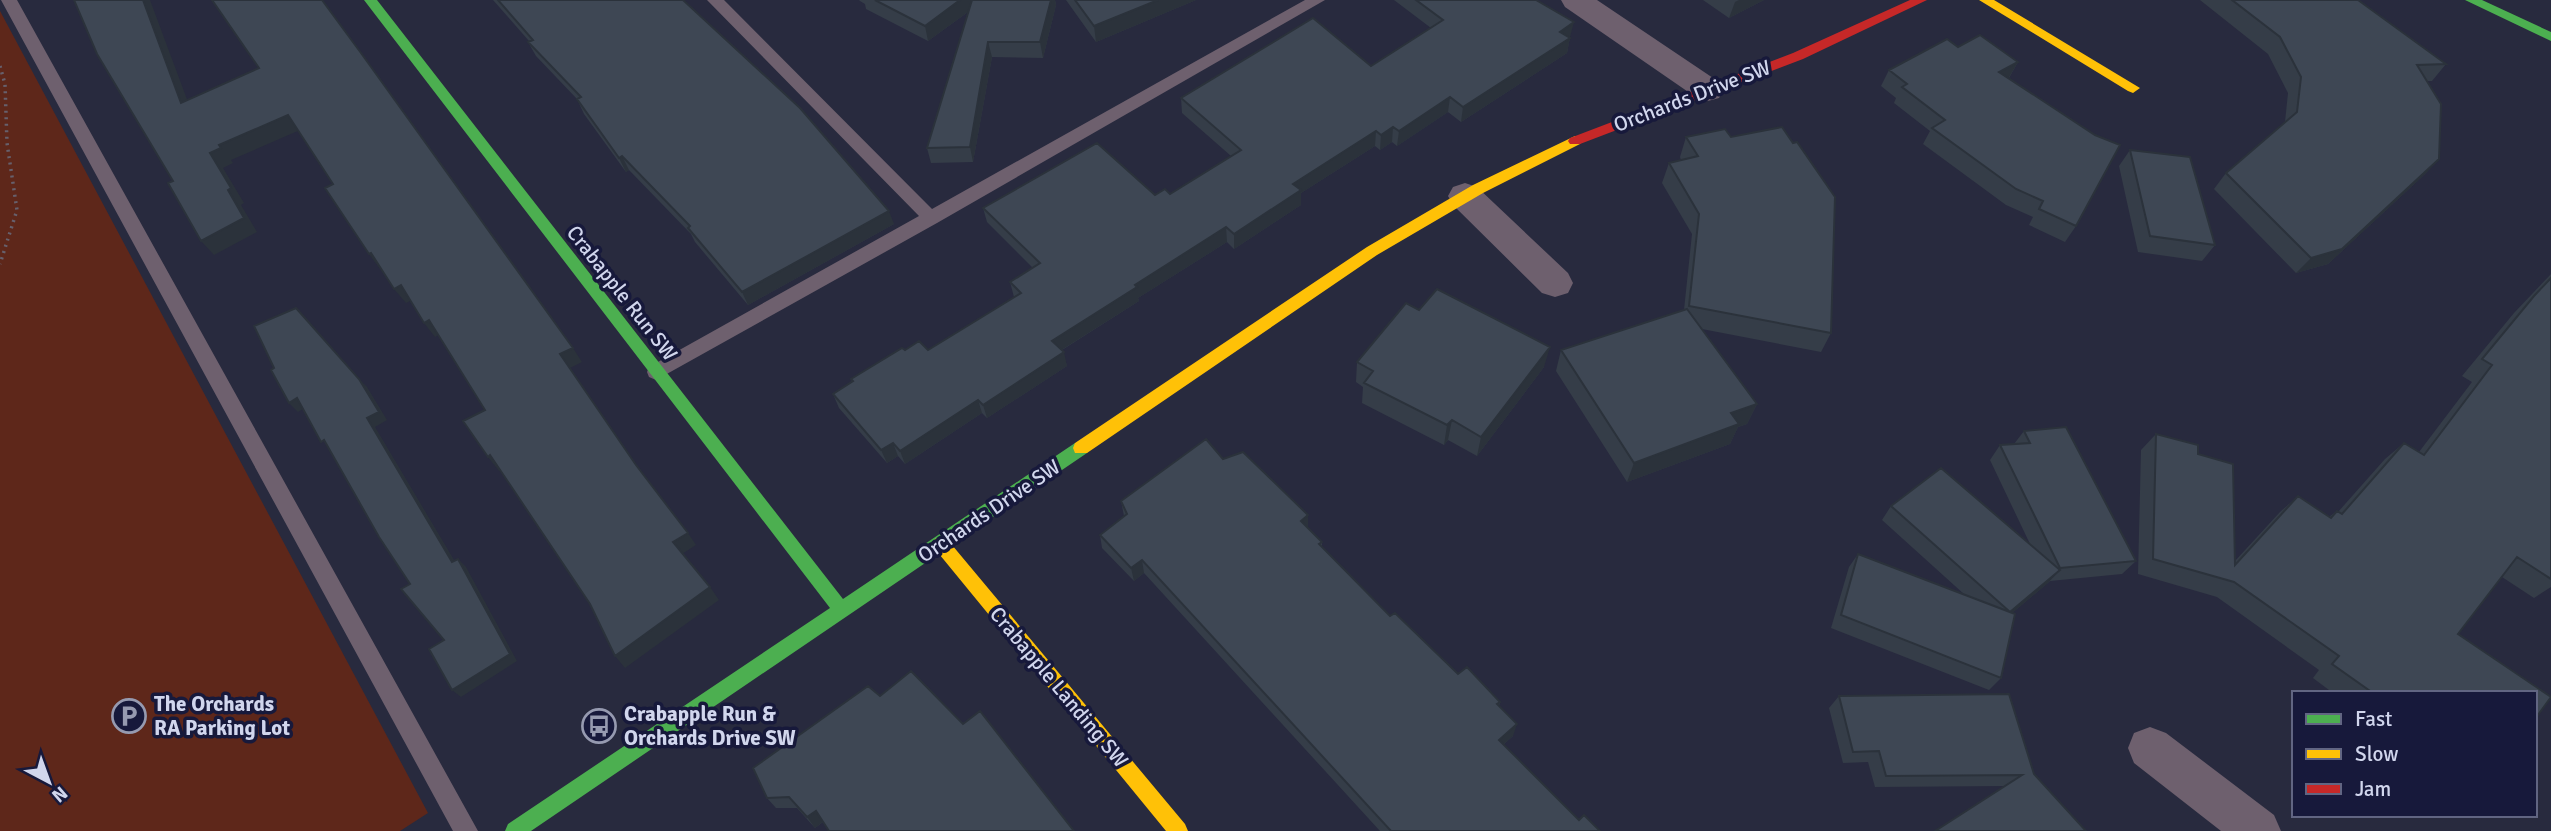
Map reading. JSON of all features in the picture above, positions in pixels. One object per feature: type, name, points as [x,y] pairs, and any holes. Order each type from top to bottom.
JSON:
[{"type":"street","name":"Crabapple Run SW","points":[[370,0],[842,611]]},
{"type":"street","points":[[1576,0],[1708,90]]},
{"type":"street","name":"Orchards Drive SW","points":[[515,831],[1373,251],[1465,196],[1586,136],[1831,44],[1921,0]]},
{"type":"street","points":[[1985,0],[2133,88]]},
{"type":"street","points":[[2472,0],[2551,37]]},
{"type":"street","points":[[1465,196],[1555,284]]},
{"type":"street","name":"Crabapple Landing SW","points":[[941,544],[1178,831]]},
{"type":"street","points":[[2150,748],[2259,831]]},
{"type":"lane","points":[[9,0],[450,797],[466,831]]},
{"type":"lane","points":[[715,0],[931,218]]},
{"type":"lane","points":[[656,372],[1317,0]]},
{"type":"path","points":[[0,66],[5,84],[8,143],[18,210],[0,264]]},
{"type":"shaded area","points":[[0,11],[428,813],[400,831],[0,831]]},
{"type":"building","points":[[74,0],[143,0],[181,103],[259,68],[212,0],[322,0],[573,348],[560,354],[636,465],[688,533],[673,542],[710,587],[615,656],[590,604],[490,455],[488,457],[463,421],[485,410],[429,320],[424,323],[401,285],[394,289],[371,253],[369,254],[325,188],[333,184],[288,115],[219,145],[221,148],[210,153],[231,188],[228,190],[244,218],[201,241],[168,183],[173,181],[97,54]]},
{"type":"building","points":[[498,0],[683,0],[800,108],[889,211],[742,292],[688,228],[690,226],[622,156],[619,158],[577,99],[581,97],[528,42],[533,40]]},
{"type":"building","points":[[875,0],[960,0],[925,26]]},
{"type":"building","points":[[972,0],[1051,0],[1040,42],[988,42],[970,147],[927,148]]},
{"type":"building","points":[[1075,0],[1158,0],[1094,26]]},
{"type":"building","points":[[1416,0],[1536,0],[1574,22],[1560,32],[1570,38],[1463,107],[1450,97],[1399,131],[1393,127],[1381,135],[1376,131],[1293,184],[1301,190],[1234,234],[1226,227],[1052,341],[1064,352],[983,405],[978,400],[900,451],[893,443],[881,450],[833,394],[853,381],[851,379],[902,348],[905,350],[919,341],[928,350],[1021,293],[1010,282],[1040,263],[983,208],[1097,143],[1155,195],[1165,189],[1170,194],[1241,150],[1181,98],[1313,18],[1371,66],[1443,20]]},
{"type":"building","points":[[2232,0],[2358,0],[2446,64],[2417,65],[2441,104],[2439,159],[2342,249],[2311,258],[2226,173],[2297,112],[2301,77],[2280,37]]},
{"type":"building","points":[[1980,35],[2018,62],[1999,72],[2095,135],[2120,145],[2076,226],[2039,209],[2043,201],[2016,189],[1932,128],[1945,120],[1902,87],[1907,84],[1889,70],[1947,39],[1958,47]]},
{"type":"building","points":[[1782,127],[1793,143],[1797,142],[1835,197],[1831,333],[1689,306],[1699,214],[1669,163],[1698,156],[1686,137],[1725,129],[1731,137]]},
{"type":"building","points":[[2130,150],[2190,157],[2215,245],[2150,236]]},
{"type":"building","points":[[2551,278],[2551,579],[2517,557],[2458,634],[2551,697],[2537,716],[2537,691],[2370,691],[2332,664],[2339,656],[2234,582],[2153,559],[2156,434],[2198,445],[2198,454],[2233,464],[2235,565],[2298,496],[2331,518],[2337,511],[2342,514],[2404,443],[2424,455],[2492,365],[2482,359]]},
{"type":"building","points":[[1437,289],[1550,347],[1481,437],[1452,420],[1447,425],[1364,383],[1373,371],[1357,362],[1406,303],[1419,310]]},
{"type":"building","points":[[296,308],[359,379],[379,412],[367,418],[452,562],[458,559],[510,654],[452,690],[429,649],[444,640],[401,589],[410,584],[379,537],[324,440],[321,442],[297,398],[289,403],[271,370],[274,368],[254,326]]},
{"type":"building","points":[[1687,309],[1757,404],[1731,413],[1739,424],[1634,463],[1561,350]]},
{"type":"building","points":[[2066,427],[2136,561],[2060,568],[2000,445],[2030,443],[2024,431]]},
{"type":"building","points":[[1206,439],[1223,459],[1243,452],[1308,515],[1301,521],[1322,542],[1319,544],[1390,616],[1395,613],[1458,674],[1467,667],[1517,724],[1499,740],[1579,820],[1584,815],[1600,831],[1391,831],[1142,560],[1131,568],[1100,535],[1127,514],[1121,501]]},
{"type":"building","points":[[1941,468],[2060,570],[2010,612],[1891,506]]},
{"type":"building","points":[[1858,554],[2015,614],[2001,678],[1841,615]]},
{"type":"building","points":[[911,671],[963,724],[980,711],[1074,831],[829,831],[816,811],[807,817],[789,797],[767,798],[753,768],[868,686],[880,696]]},
{"type":"building","points":[[2009,694],[2034,774],[2086,831],[1935,831],[2022,775],[1886,776],[1879,751],[1853,752],[1839,696]]},
{"type":"traffic: fast","points":[[370,0],[842,611]]},
{"type":"traffic: fast","points":[[2471,0],[2551,37]]},
{"type":"traffic: fast","points":[[515,831],[1081,448]]},
{"type":"traffic: slow","points":[[1985,0],[2133,88]]},
{"type":"traffic: slow","points":[[1081,448],[1372,251],[1478,189],[1575,141]]},
{"type":"traffic: slow","points":[[941,544],[1178,831]]},
{"type":"traffic: jam","points":[[1575,141],[1798,56],[1921,0]]},
{"type":"place","name":"The Orchards RA Parking Lot","points":[[129,716]]},
{"type":"place","name":"Crabapple Run & Orchards Drive SW","points":[[599,726]]}]
